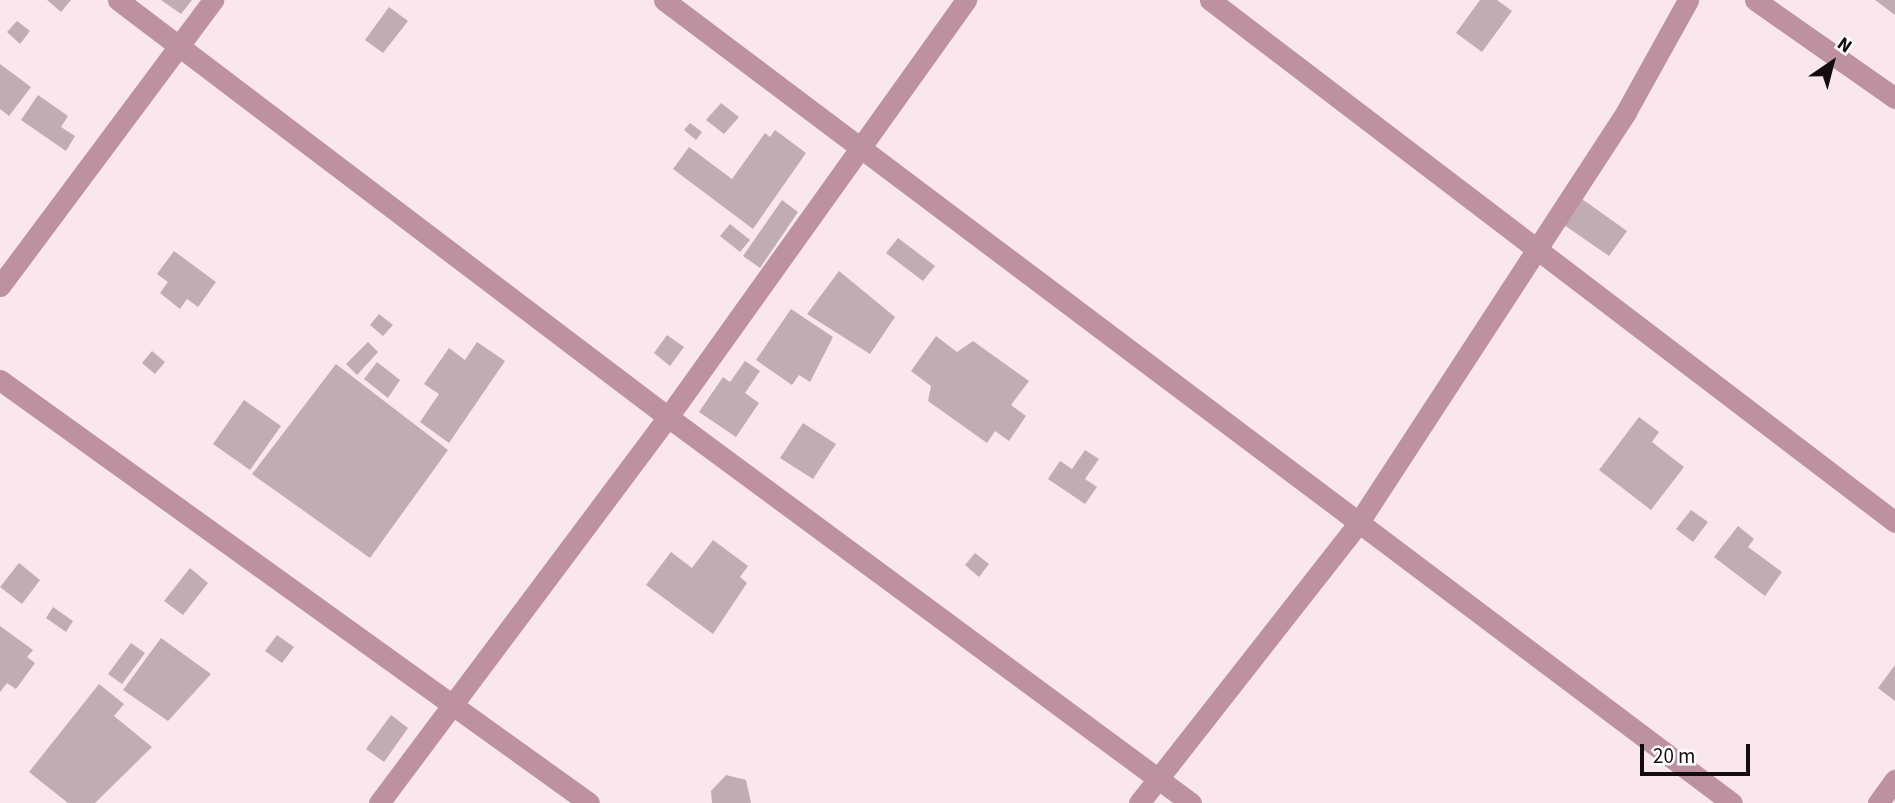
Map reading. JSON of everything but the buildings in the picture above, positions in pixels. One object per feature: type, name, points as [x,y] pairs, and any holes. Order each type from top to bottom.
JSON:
[{"type":"street","points":[[118,0],[668,417],[1191,803]]},
{"type":"street","points":[[0,286],[213,0]]},
{"type":"street","points":[[664,0],[1357,525],[1732,803]]},
{"type":"street","points":[[379,803],[668,417],[966,0]]},
{"type":"street","points":[[1210,0],[1540,247],[1895,522]]},
{"type":"street","points":[[1139,803],[1357,525],[1540,247],[1688,0]]},
{"type":"street","points":[[1755,0],[1895,98]]},
{"type":"street","points":[[0,380],[589,803]]},
{"type":"street","points":[[1878,803],[1895,780]]}]
